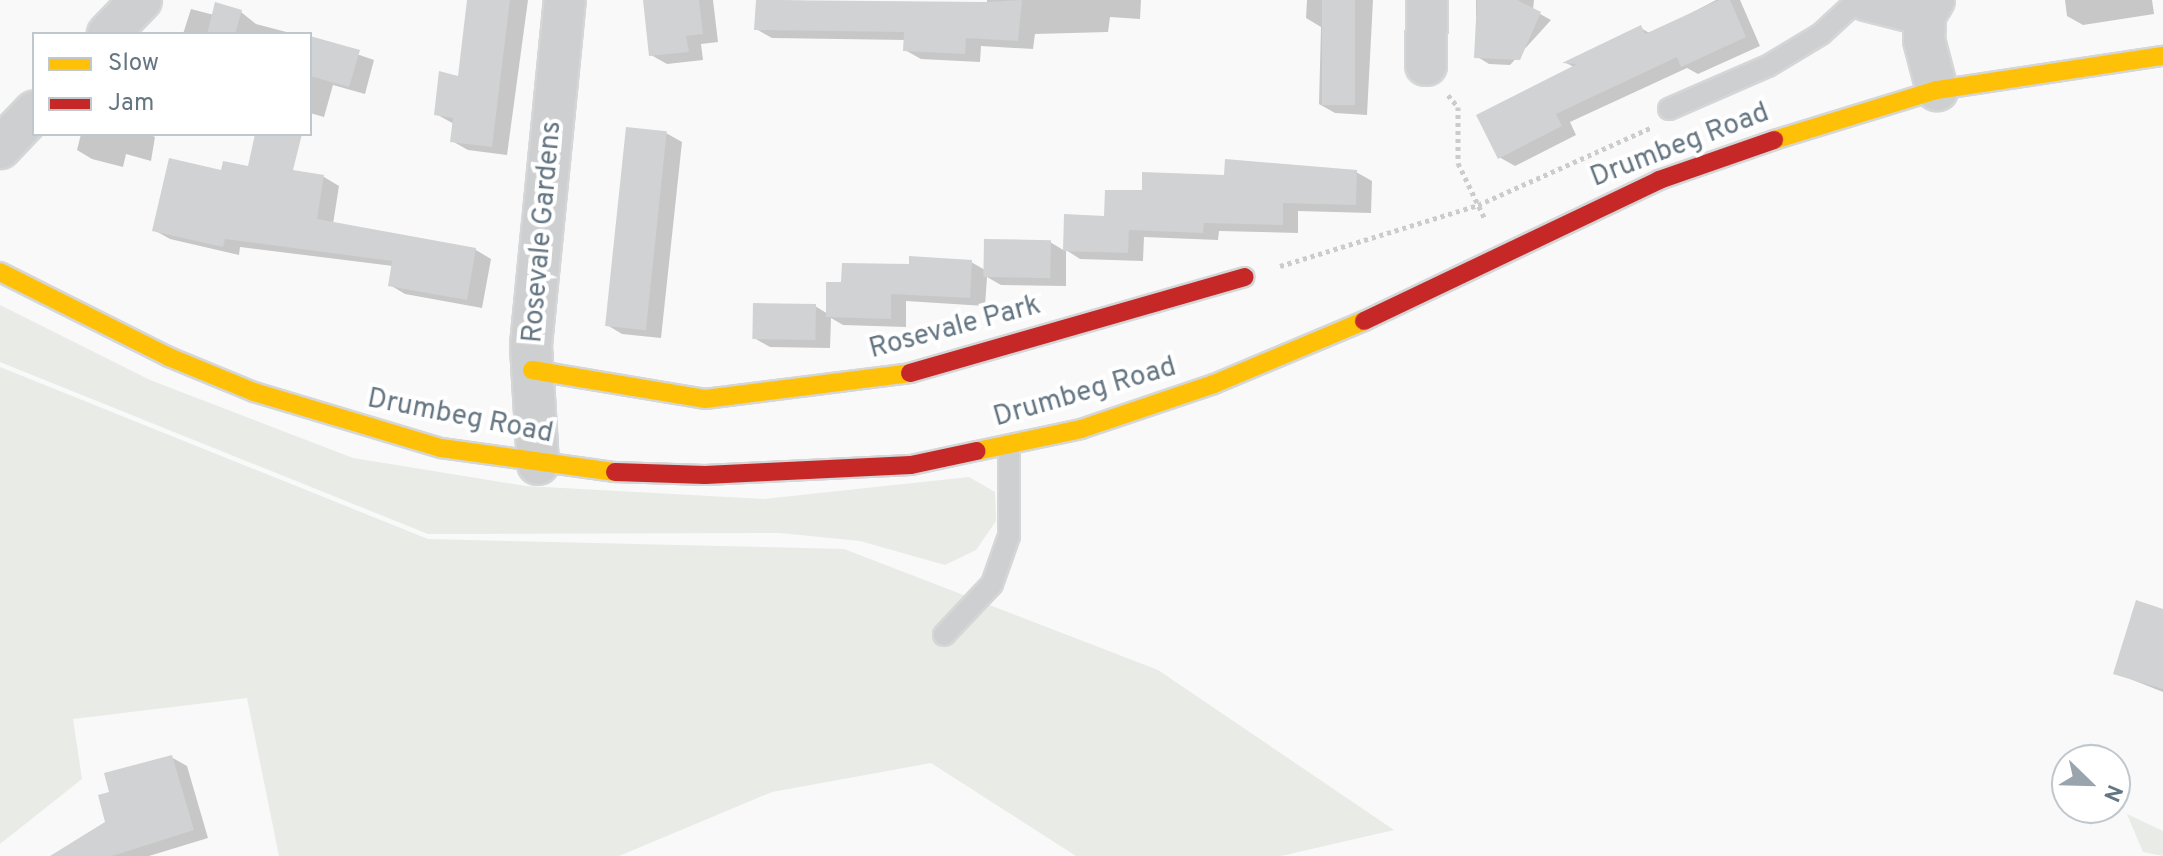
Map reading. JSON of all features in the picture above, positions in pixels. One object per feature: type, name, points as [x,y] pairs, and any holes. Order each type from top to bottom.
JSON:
[{"type":"street","points":[[110,32],[141,0]]},
{"type":"street","name":"Rosevale Gardens","points":[[538,464],[532,370],[565,0]]},
{"type":"street","points":[[1426,65],[1427,0]]},
{"type":"street","points":[[1866,0],[1929,8],[1924,40],[1937,90]]},
{"type":"street","name":"Drumbeg Road","points":[[0,272],[169,357],[254,392],[426,445],[538,464],[705,475],[811,474],[911,465],[1009,447],[1214,384],[1337,334],[1659,180],[1937,90],[2163,56]]},
{"type":"street","points":[[0,148],[32,114]]},
{"type":"street","name":"Rosevale Park","points":[[532,370],[705,399],[887,380],[1245,277]]},
{"type":"lane","points":[[1669,109],[1768,66],[1821,34],[1858,0]]},
{"type":"lane","points":[[944,635],[992,584],[1009,536],[1009,447]]},
{"type":"path","points":[[1426,65],[1458,107],[1458,163],[1478,205]]},
{"type":"path","points":[[1245,277],[1478,205],[1649,130],[1669,109]]},
{"type":"shaded area","points":[[0,305],[150,380],[353,458],[526,486],[764,499],[969,477],[995,492],[996,521],[976,550],[945,565],[860,541],[780,533],[428,534],[0,362]]},
{"type":"shaded area","points":[[0,367],[428,539],[844,549],[1158,670],[1394,830],[1281,856],[1076,856],[931,763],[772,792],[619,856],[279,856],[247,698],[73,719],[82,779],[0,844]]},
{"type":"shaded area","points":[[2131,816],[2163,831],[2163,856],[2143,852],[2131,824]]},
{"type":"building","points":[[467,0],[510,0],[492,147],[450,142],[453,118],[434,115],[439,71],[458,76]]},
{"type":"building","points":[[643,0],[699,0],[703,34],[686,36],[689,52],[649,56]]},
{"type":"building","points":[[756,0],[1022,0],[1018,41],[966,38],[965,54],[903,51],[904,32],[754,30]]},
{"type":"building","points":[[1322,0],[1355,0],[1355,105],[1322,105]]},
{"type":"building","points":[[1477,0],[1517,0],[1541,12],[1520,60],[1474,58]]},
{"type":"building","points":[[1719,0],[1730,0],[1746,37],[1681,67],[1677,57],[1556,114],[1562,126],[1498,159],[1476,115],[1577,64],[1562,63],[1641,25],[1645,34]]},
{"type":"building","points":[[215,2],[242,10],[236,32],[208,32]]},
{"type":"building","points":[[312,37],[360,50],[349,87],[312,77]]},
{"type":"building","points":[[626,127],[667,131],[646,330],[605,326]]},
{"type":"building","points":[[255,136],[302,136],[293,170],[324,175],[317,219],[476,248],[467,300],[388,286],[392,261],[225,239],[223,247],[152,231],[169,158],[221,170],[223,161],[248,166]]},
{"type":"building","points":[[1225,159],[1357,170],[1356,205],[1283,203],[1283,225],[1204,223],[1203,233],[1129,230],[1128,253],[1063,251],[1064,214],[1104,216],[1105,190],[1142,190],[1142,172],[1224,175]]},
{"type":"building","points":[[984,239],[1051,240],[1050,278],[983,277]]},
{"type":"building","points":[[909,256],[972,260],[970,298],[891,294],[891,319],[826,317],[826,282],[841,282],[842,263],[909,264]]},
{"type":"building","points":[[753,303],[816,304],[815,340],[752,339]]},
{"type":"building","points":[[2136,600],[2163,609],[2163,689],[2113,674]]},
{"type":"building","points":[[172,755],[194,830],[112,856],[50,856],[105,822],[98,795],[109,792],[104,773]]},
{"type":"traffic: slow","points":[[1774,140],[1937,90],[2163,56]]},
{"type":"traffic: slow","points":[[0,272],[169,357],[254,392],[441,448],[615,472]]},
{"type":"traffic: slow","points":[[977,451],[1081,429],[1214,384],[1364,321]]},
{"type":"traffic: slow","points":[[532,370],[705,399],[910,373]]},
{"type":"traffic: jam","points":[[1364,321],[1659,180],[1774,140]]},
{"type":"traffic: jam","points":[[910,373],[1245,277]]},
{"type":"traffic: jam","points":[[615,472],[705,475],[911,465],[977,451]]}]
